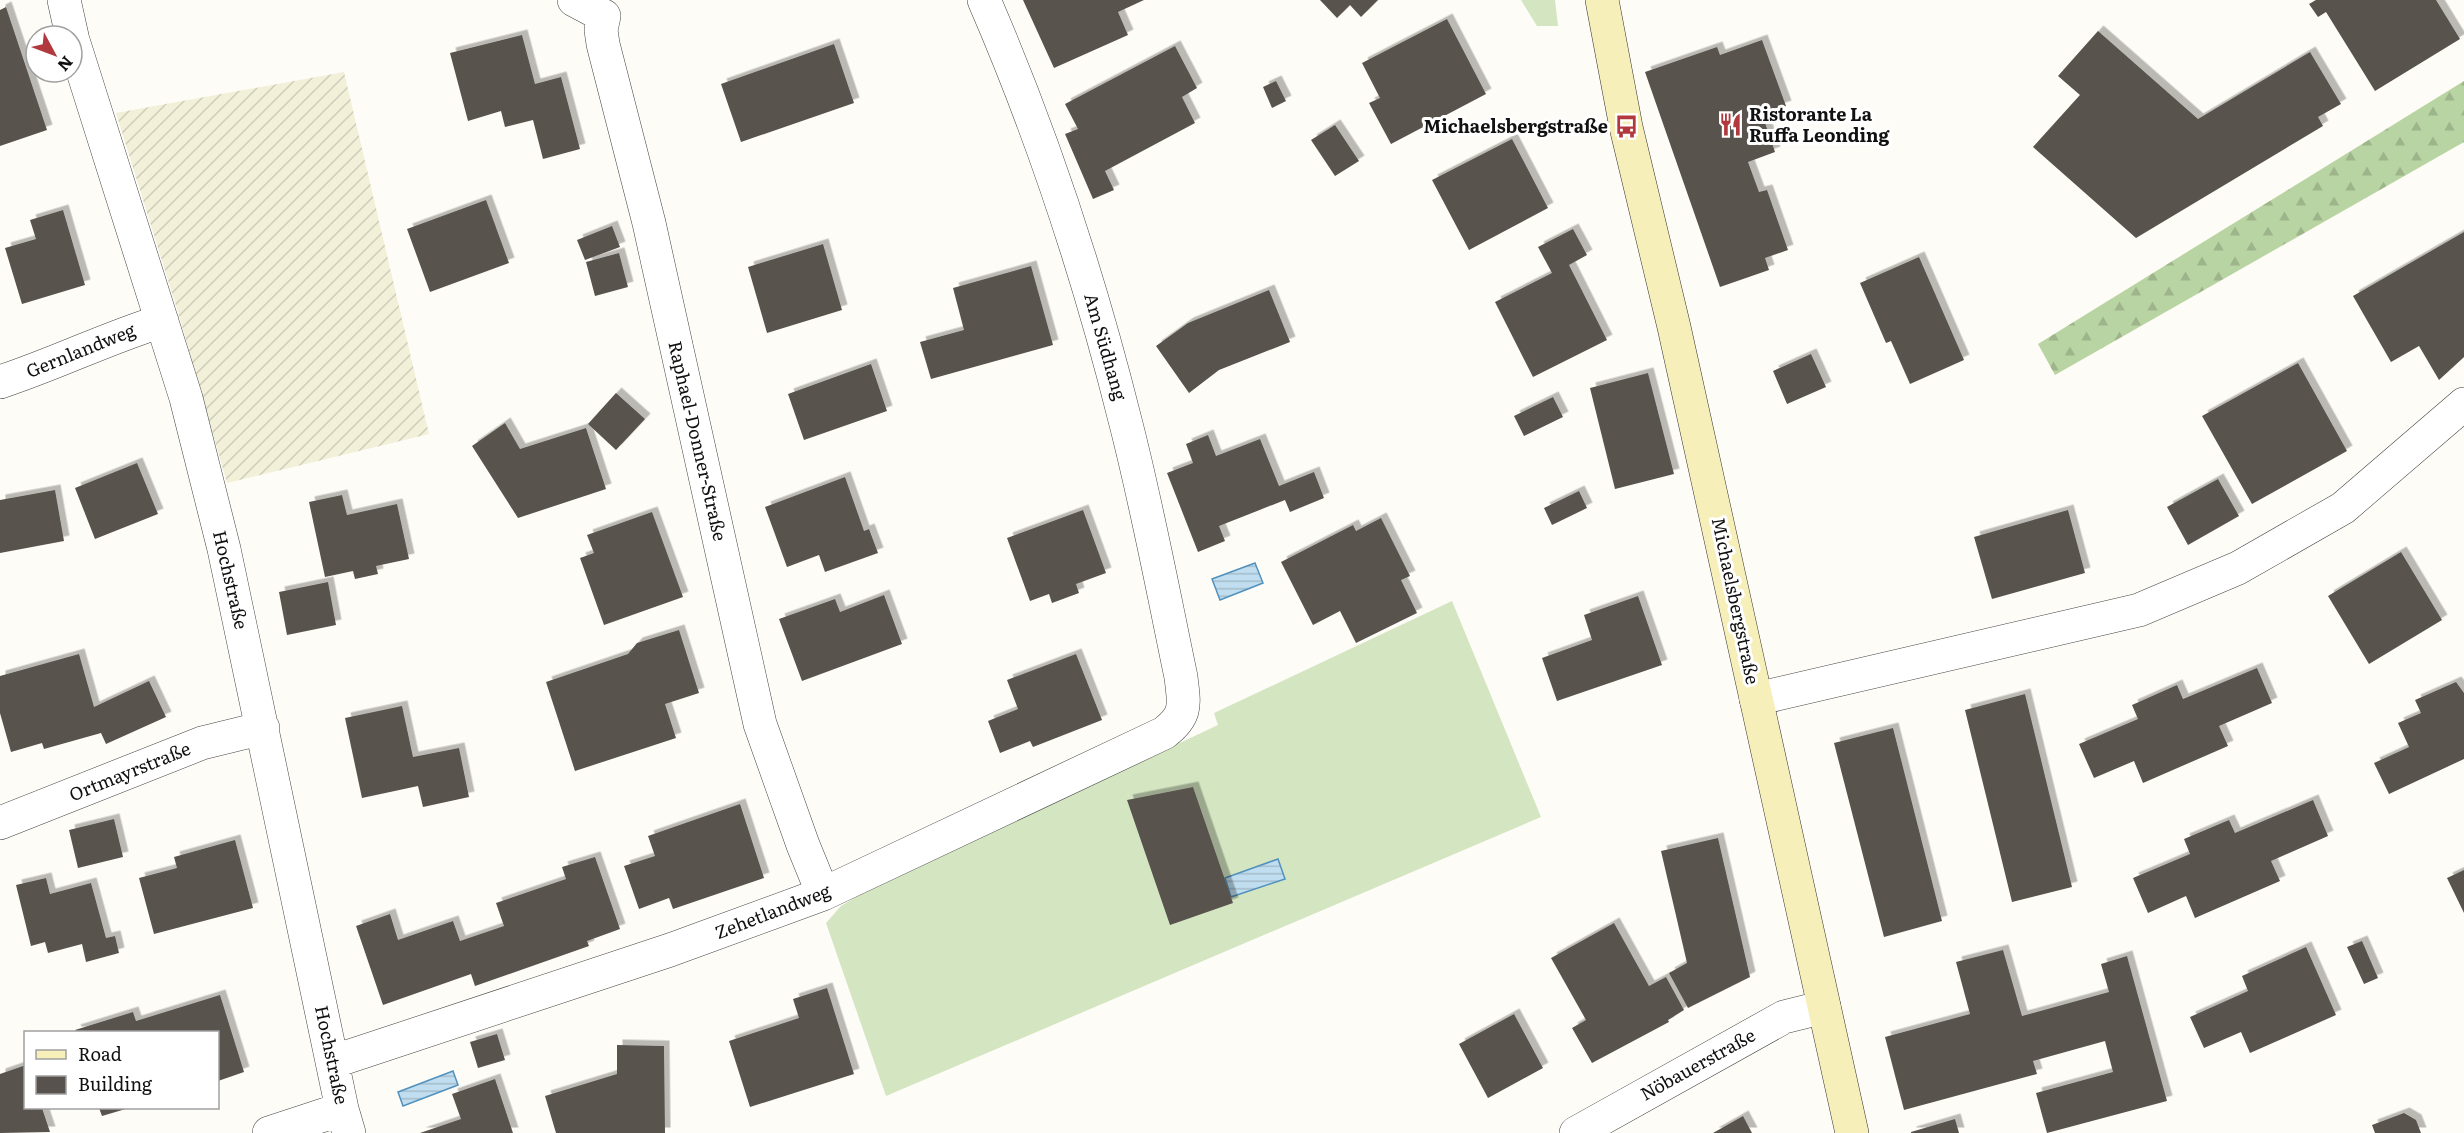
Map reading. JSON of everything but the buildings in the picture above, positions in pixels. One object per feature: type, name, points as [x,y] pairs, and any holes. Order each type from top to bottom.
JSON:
[{"type":"street","name":"Hochstraße","points":[[64,0],[69,24]]},
{"type":"street","name":"Raphael-Donner-Straße","points":[[574,0],[612,8],[601,30],[603,44],[649,223],[760,724],[823,894]]},
{"type":"street","name":"Am Südhang","points":[[984,0],[1016,73],[1058,190],[1103,335],[1131,445],[1181,677],[1185,706]]},
{"type":"street","name":"Michaelsbergstraße","points":[[1602,0],[1626,127],[1674,327],[1771,695],[1824,1007],[1852,1133]]},
{"type":"street","name":"Hochstraße","points":[[84,74],[186,398],[224,549],[345,1121]]},
{"type":"street","name":"Gernlandweg","points":[[0,382],[46,367],[162,321]]},
{"type":"street","name":"Michaelsbergstraße","points":[[1771,695],[2139,610],[2238,568],[2343,508],[2464,404]]},
{"type":"street","name":"Zehetlandweg","points":[[332,1062],[670,950],[823,894],[1164,733],[1178,723],[1185,706]]},
{"type":"street","name":"Ortmayrstraße","points":[[0,823],[202,743],[263,728]]},
{"type":"street","name":"Nöbauerstraße","points":[[1576,1133],[1784,1017],[1824,1007]]},
{"type":"street","points":[[268,1133],[345,1121]]},
{"type":"shaded area","points":[[344,72],[429,434],[227,483],[178,312],[116,113]]},
{"type":"green space","points":[[1521,0],[1555,0],[1558,26],[1537,26]]},
{"type":"green space","points":[[2464,81],[2464,142],[2055,375],[2038,344]]},
{"type":"green space","points":[[1452,601],[1541,817],[886,1096],[826,923],[841,906],[873,887],[1218,725],[1214,713]]},
{"type":"water","points":[[1255,563],[1263,583],[1220,600],[1212,579]]},
{"type":"water","points":[[1278,859],[1285,879],[1231,897],[1225,878]]},
{"type":"water","points":[[453,1071],[458,1085],[403,1106],[398,1092]]},
{"type":"place","name":"Ristorante La Ruffa Leonding","points":[[1731,125]]},
{"type":"place","name":"Michaelsbergstraße","points":[[1626,127]]}]
